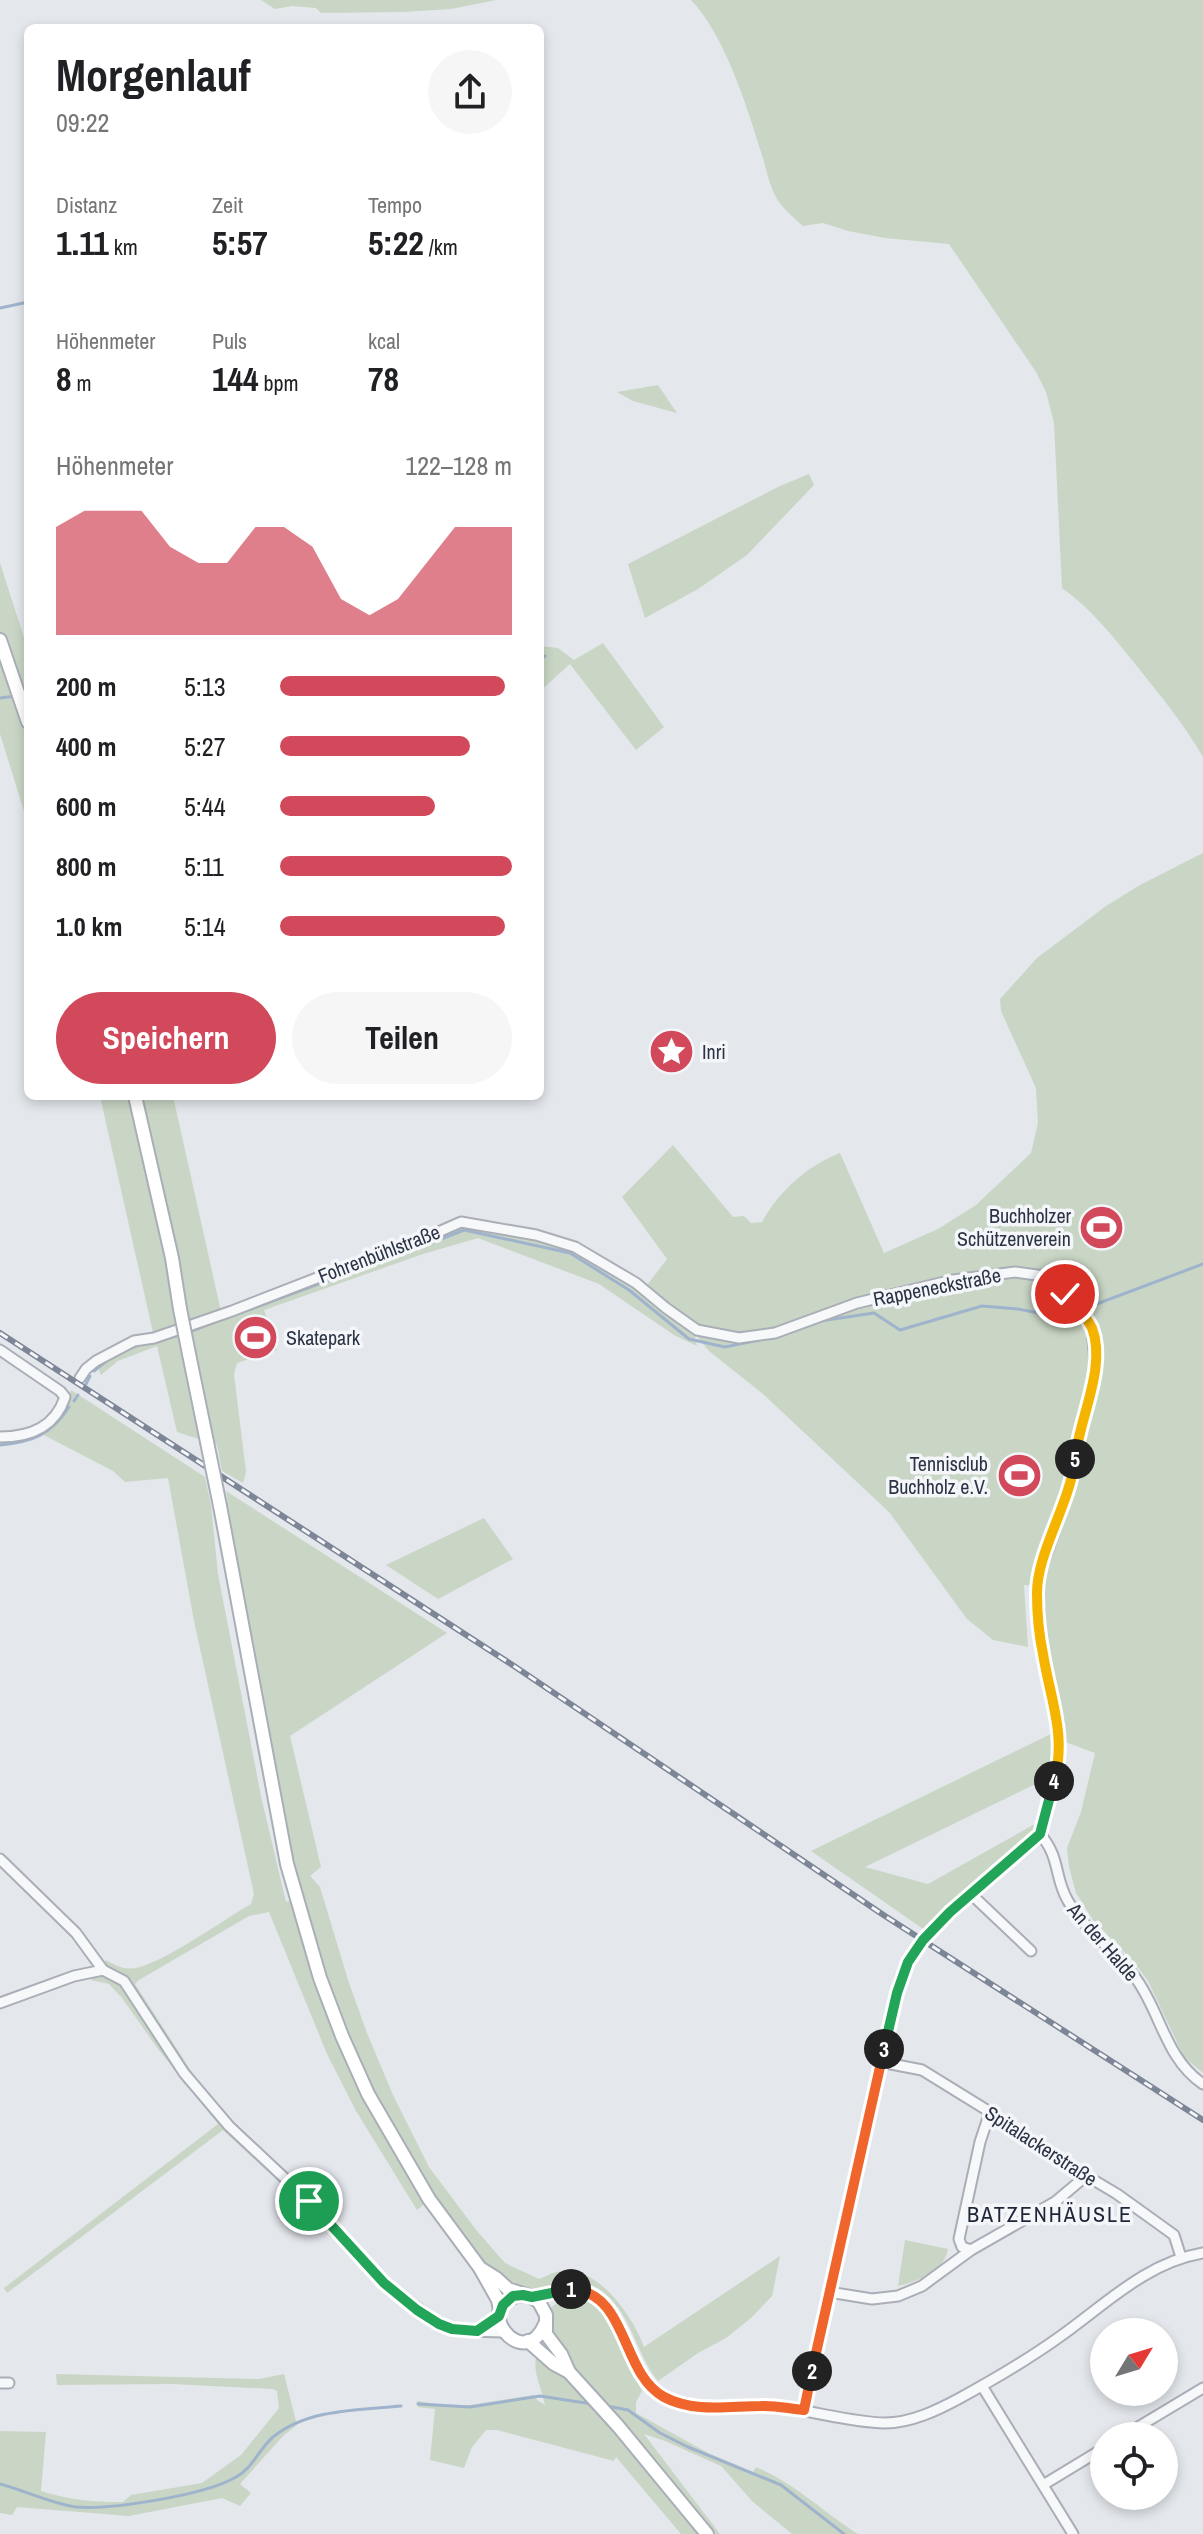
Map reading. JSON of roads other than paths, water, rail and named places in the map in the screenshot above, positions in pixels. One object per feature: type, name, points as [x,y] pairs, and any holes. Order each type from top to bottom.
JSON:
[{"type":"main road","points":[[0,640],[24,710]]},
{"type":"main road","points":[[136,1100],[172,1258],[287,1864],[295,1899],[331,2007],[368,2094],[429,2199],[480,2268],[498,2300],[503,2332],[514,2340],[528,2341],[537,2337],[545,2324]]},
{"type":"main road","points":[[480,2268],[508,2289],[539,2302],[544,2310],[546,2334],[561,2354],[569,2372],[707,2534]]},
{"type":"main road","points":[[500,2313],[509,2299],[527,2296]]},
{"type":"main road","points":[[528,2341],[554,2364],[569,2372]]},
{"type":"street","name":"Fohrenbühlstraße","points":[[80,1378],[96,1361],[134,1341],[154,1338],[232,1311],[461,1222],[536,1235],[575,1247],[636,1283],[697,1330],[739,1338],[775,1333],[857,1303]]},
{"type":"street","name":"Rappeneckstraße","points":[[857,1303],[953,1280],[1015,1272],[1044,1276],[1058,1286],[1082,1312],[1092,1330],[1095,1376],[1081,1424],[1073,1479],[1040,1572],[1037,1592],[1042,1653],[1060,1739],[1056,1774],[1040,1834]]},
{"type":"street","points":[[0,1350],[65,1397],[61,1410],[51,1423],[35,1433],[0,1437]]},
{"type":"street","points":[[804,2410],[897,1993],[908,1962],[937,1924],[1040,1834]]},
{"type":"street","name":"An der Halde","points":[[1040,1834],[1056,1859],[1066,1898],[1084,1925],[1124,1963],[1140,1984],[1167,2042],[1182,2064],[1203,2084]]},
{"type":"street","points":[[0,1859],[76,1933],[103,1970],[124,1981],[184,2073],[229,2126],[309,2201],[384,2283],[439,2324],[452,2329],[503,2332]]},
{"type":"street","points":[[971,1894],[1031,1951]]},
{"type":"street","points":[[0,2003],[74,1976],[103,1970]]},
{"type":"street","name":"Spitalackerstraße","points":[[881,2062],[922,2070],[1117,2194],[1174,2235],[1181,2257]]},
{"type":"street","points":[[971,2250],[962,2247],[959,2239],[977,2153],[990,2112]]},
{"type":"street","points":[[829,2292],[872,2299],[898,2296],[922,2286],[971,2250],[1055,2202],[1086,2176]]},
{"type":"street","points":[[527,2296],[569,2289],[593,2296],[616,2320],[646,2380],[662,2396],[714,2408],[763,2405],[889,2423],[916,2418],[982,2386],[1059,2337],[1116,2292],[1154,2269],[1181,2257],[1203,2253]]},
{"type":"street","points":[[544,2310],[556,2292]]},
{"type":"street","points":[[477,2331],[500,2313]]},
{"type":"street","points":[[982,2386],[1073,2534]]},
{"type":"street","points":[[1146,2422],[1203,2388]]},
{"type":"street","points":[[1043,2485],[1090,2456]]},
{"type":"waterway","points":[[0,308],[24,303]]},
{"type":"waterway","points":[[0,698],[16,696]]},
{"type":"waterway","points":[[426,1245],[464,1230],[570,1253],[629,1290],[689,1339],[725,1347],[759,1340]]},
{"type":"waterway","points":[[251,1309],[413,1249]]},
{"type":"waterway","points":[[820,1321],[874,1313],[900,1330],[982,1306],[1069,1319],[1094,1305],[1203,1264]]},
{"type":"waterway","points":[[187,1333],[214,1322]]},
{"type":"waterway","points":[[153,1342],[180,1335]]},
{"type":"waterway","points":[[126,1350],[141,1344]]},
{"type":"waterway","points":[[94,1371],[109,1359]]},
{"type":"waterway","points":[[86,1384],[90,1376]]},
{"type":"waterway","points":[[74,1401],[78,1395]]},
{"type":"waterway","points":[[0,1445],[22,1442],[48,1431],[69,1407]]},
{"type":"waterway","points":[[418,2404],[470,2407],[540,2396],[592,2404]]},
{"type":"waterway","points":[[0,2484],[76,2507],[158,2500],[203,2490],[236,2477],[247,2469],[273,2437],[301,2421],[334,2412],[401,2406]]},
{"type":"waterway","points":[[607,2406],[628,2410],[660,2433],[688,2447],[781,2485],[844,2534]]},
{"type":"railway","points":[[0,1333],[514,1666],[885,1916],[1203,2120]]},
{"type":"place","name":"Inri","points":[[671,1052]]},
{"type":"place","name":"Buchholzer Schützenverein","points":[[1102,1227]]},
{"type":"place","name":"Skatepark","points":[[255,1338]]},
{"type":"place","name":"Tennisclub Buchholz e.V.","points":[[1019,1475]]},
{"type":"district","name":"BATZENHÄUSLE","points":[[1050,2214]]}]
